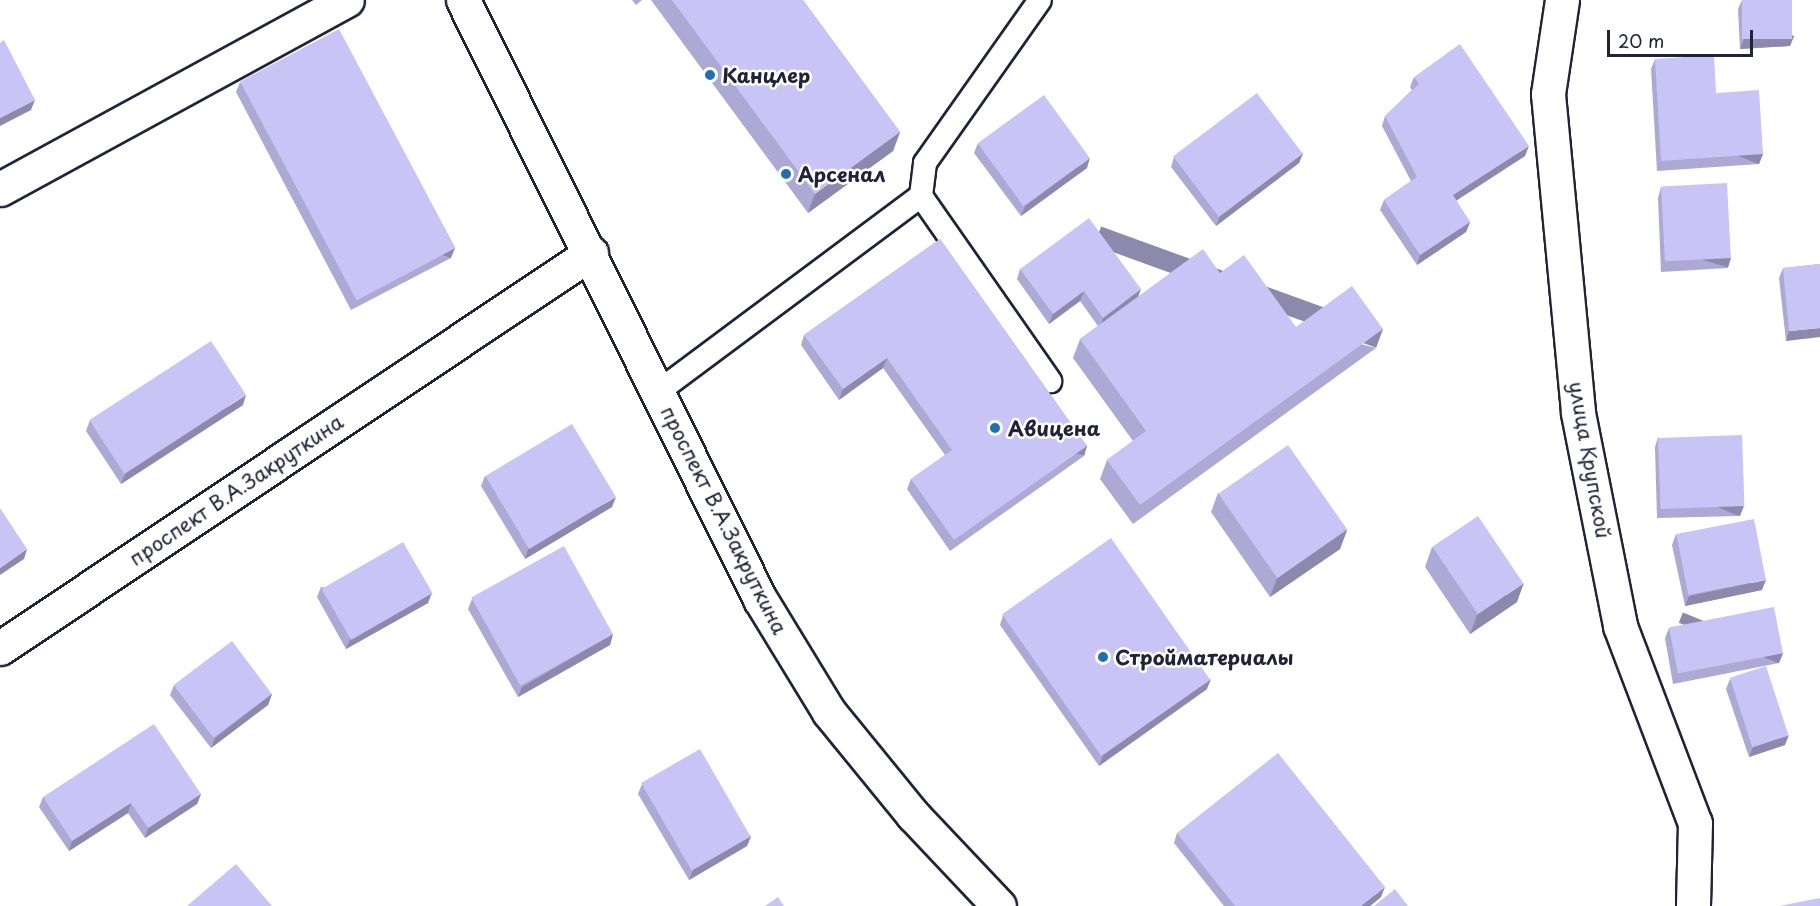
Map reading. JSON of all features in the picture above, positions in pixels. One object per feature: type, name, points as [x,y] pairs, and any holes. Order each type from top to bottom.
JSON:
[{"type":"street","points":[[0,189],[347,0]]},
{"type":"street","name":"проспект В.А.Закруткина","points":[[463,0],[591,253],[760,599],[829,712],[913,816],[999,906]]},
{"type":"street","name":"улица Крупской","points":[[1562,0],[1548,94],[1578,413],[1620,626],[1695,824],[1693,906]]},
{"type":"street","name":"проспект В.А.Закруткина","points":[[0,648],[591,253]]},
{"type":"lane","points":[[1040,0],[925,162],[921,196],[1050,381]]},
{"type":"lane","points":[[658,391],[921,196]]},
{"type":"building","points":[[672,0],[803,0],[900,132],[815,194]]},
{"type":"building","points":[[1742,0],[1792,0],[1792,39],[1742,39]]},
{"type":"building","points":[[339,29],[455,248],[357,301],[240,82]]},
{"type":"building","points":[[4,40],[35,100],[0,118],[0,43]]},
{"type":"building","points":[[1460,44],[1529,146],[1453,195],[1470,222],[1420,255],[1384,200],[1417,177],[1385,116],[1419,84],[1414,77]]},
{"type":"building","points":[[1714,55],[1716,93],[1759,90],[1763,154],[1661,161],[1655,59]]},
{"type":"building","points":[[1257,93],[1303,154],[1219,217],[1173,156]]},
{"type":"building","points":[[1044,95],[1090,158],[1024,206],[978,143]]},
{"type":"building","points":[[1727,183],[1731,258],[1665,261],[1661,186]]},
{"type":"building","points":[[1089,218],[1141,289],[1103,318],[1084,291],[1053,314],[1020,269]]},
{"type":"building","name":"Авицена","points":[[940,239],[1087,446],[954,540],[911,479],[952,450],[887,358],[843,389],[804,335]]},
{"type":"building","points":[[1203,249],[1220,273],[1244,255],[1296,327],[1352,286],[1383,329],[1140,505],[1107,460],[1146,431],[1080,339]]},
{"type":"building","points":[[1820,264],[1820,328],[1789,331],[1783,268]]},
{"type":"building","points":[[211,341],[246,395],[124,474],[89,420]]},
{"type":"building","points":[[572,424],[616,497],[529,549],[485,476]]},
{"type":"building","points":[[1742,435],[1744,506],[1661,509],[1658,438]]},
{"type":"building","points":[[1288,445],[1347,529],[1277,578],[1218,494]]},
{"type":"building","points":[[0,508],[27,549],[0,568]]},
{"type":"building","points":[[1478,516],[1523,583],[1478,614],[1432,547]]},
{"type":"building","points":[[1754,519],[1766,580],[1688,595],[1676,534]]},
{"type":"building","name":"Стройматериалы","points":[[1111,538],[1210,680],[1101,756],[1002,614]]},
{"type":"building","points":[[403,542],[433,593],[351,640],[322,589]]},
{"type":"building","points":[[564,546],[613,634],[520,686],[471,597]]},
{"type":"building","points":[[1774,607],[1783,653],[1678,674],[1669,627]]},
{"type":"building","points":[[232,641],[272,694],[213,738],[174,685]]},
{"type":"building","points":[[1766,666],[1789,735],[1752,747],[1730,678]]},
{"type":"building","points":[[154,724],[201,794],[148,828],[131,803],[72,841],[43,797]]},
{"type":"building","points":[[700,749],[750,836],[692,870],[641,783]]},
{"type":"building","points":[[1278,753],[1385,887],[1361,906],[1235,906],[1177,833]]},
{"type":"building","points":[[236,864],[272,906],[187,906]]},
{"type":"building","points":[[1395,889],[1408,906],[1374,906]]},
{"type":"building","points":[[778,897],[784,906],[765,906]]},
{"type":"building","points":[[1820,898],[1820,906],[1779,906]]},
{"type":"place","name":"Канцлер","points":[[710,75]]},
{"type":"place","name":"Арсенал","points":[[786,174]]},
{"type":"place","name":"Авицена","points":[[995,428]]},
{"type":"place","name":"Стройматериалы","points":[[1103,657]]}]
